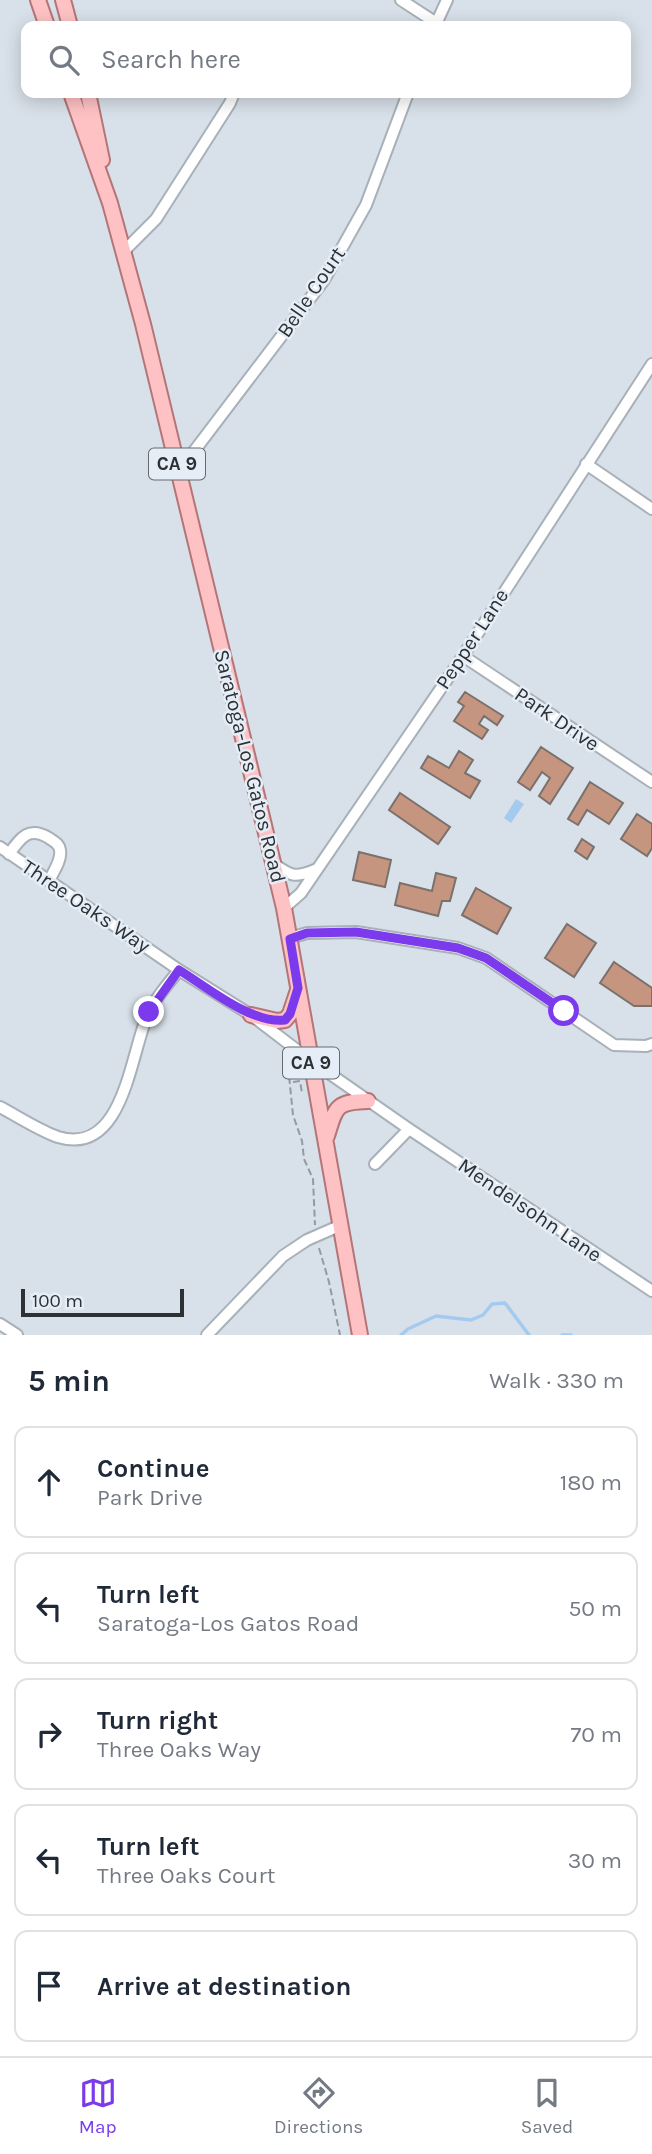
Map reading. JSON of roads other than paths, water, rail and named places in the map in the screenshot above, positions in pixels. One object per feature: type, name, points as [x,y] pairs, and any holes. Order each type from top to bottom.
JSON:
[{"type":"main road","points":[[38,0],[45,21]]},
{"type":"main road","points":[[63,0],[69,21]]},
{"type":"main road","name":"Saratoga-Los Gatos Road","points":[[73,98],[124,251],[274,864],[290,939],[360,1335]]},
{"type":"main road","name":"Saratoga-Los Gatos Road","points":[[89,98],[110,203]]},
{"type":"main road","points":[[251,1015],[277,1021],[285,1020],[290,1014],[298,988]]},
{"type":"main road","points":[[326,1138],[338,1108],[346,1102],[368,1101]]},
{"type":"street","points":[[401,0],[431,21]]},
{"type":"street","points":[[439,21],[447,0]]},
{"type":"street","points":[[124,251],[156,219],[232,98]]},
{"type":"street","name":"Belle Court","points":[[179,471],[324,280],[366,205],[406,98]]},
{"type":"street","name":"Pepper Lane","points":[[284,908],[301,893],[463,656],[652,364]]},
{"type":"street","points":[[586,464],[652,509]]},
{"type":"street","name":"Park Drive","points":[[463,656],[652,782]]},
{"type":"street","points":[[5,850],[30,833],[39,833],[58,844],[61,852],[49,881]]},
{"type":"street","name":"Three Oaks Way","points":[[5,850],[179,970],[251,1015],[310,1060]]},
{"type":"street","points":[[274,864],[289,875],[302,876],[317,869]]},
{"type":"street","points":[[290,939],[307,933],[356,932],[458,948],[486,958],[614,1045],[652,1044]]},
{"type":"street","points":[[0,1107],[58,1137],[83,1138],[102,1130],[115,1114],[149,1012],[179,970]]},
{"type":"street","name":"Mendelsohn Lane","points":[[310,1060],[408,1129],[652,1291]]},
{"type":"street","points":[[375,1164],[408,1129]]},
{"type":"street","points":[[207,1335],[283,1256],[317,1235],[340,1226]]},
{"type":"street","points":[[0,1324],[17,1335]]},
{"type":"water","points":[[516,799],[524,804],[511,823],[504,818]]},
{"type":"waterway","points":[[401,1335],[436,1316],[471,1320],[483,1315],[492,1304],[505,1303],[529,1335]]},
{"type":"waterway","points":[[562,1335],[571,1335]]}]
